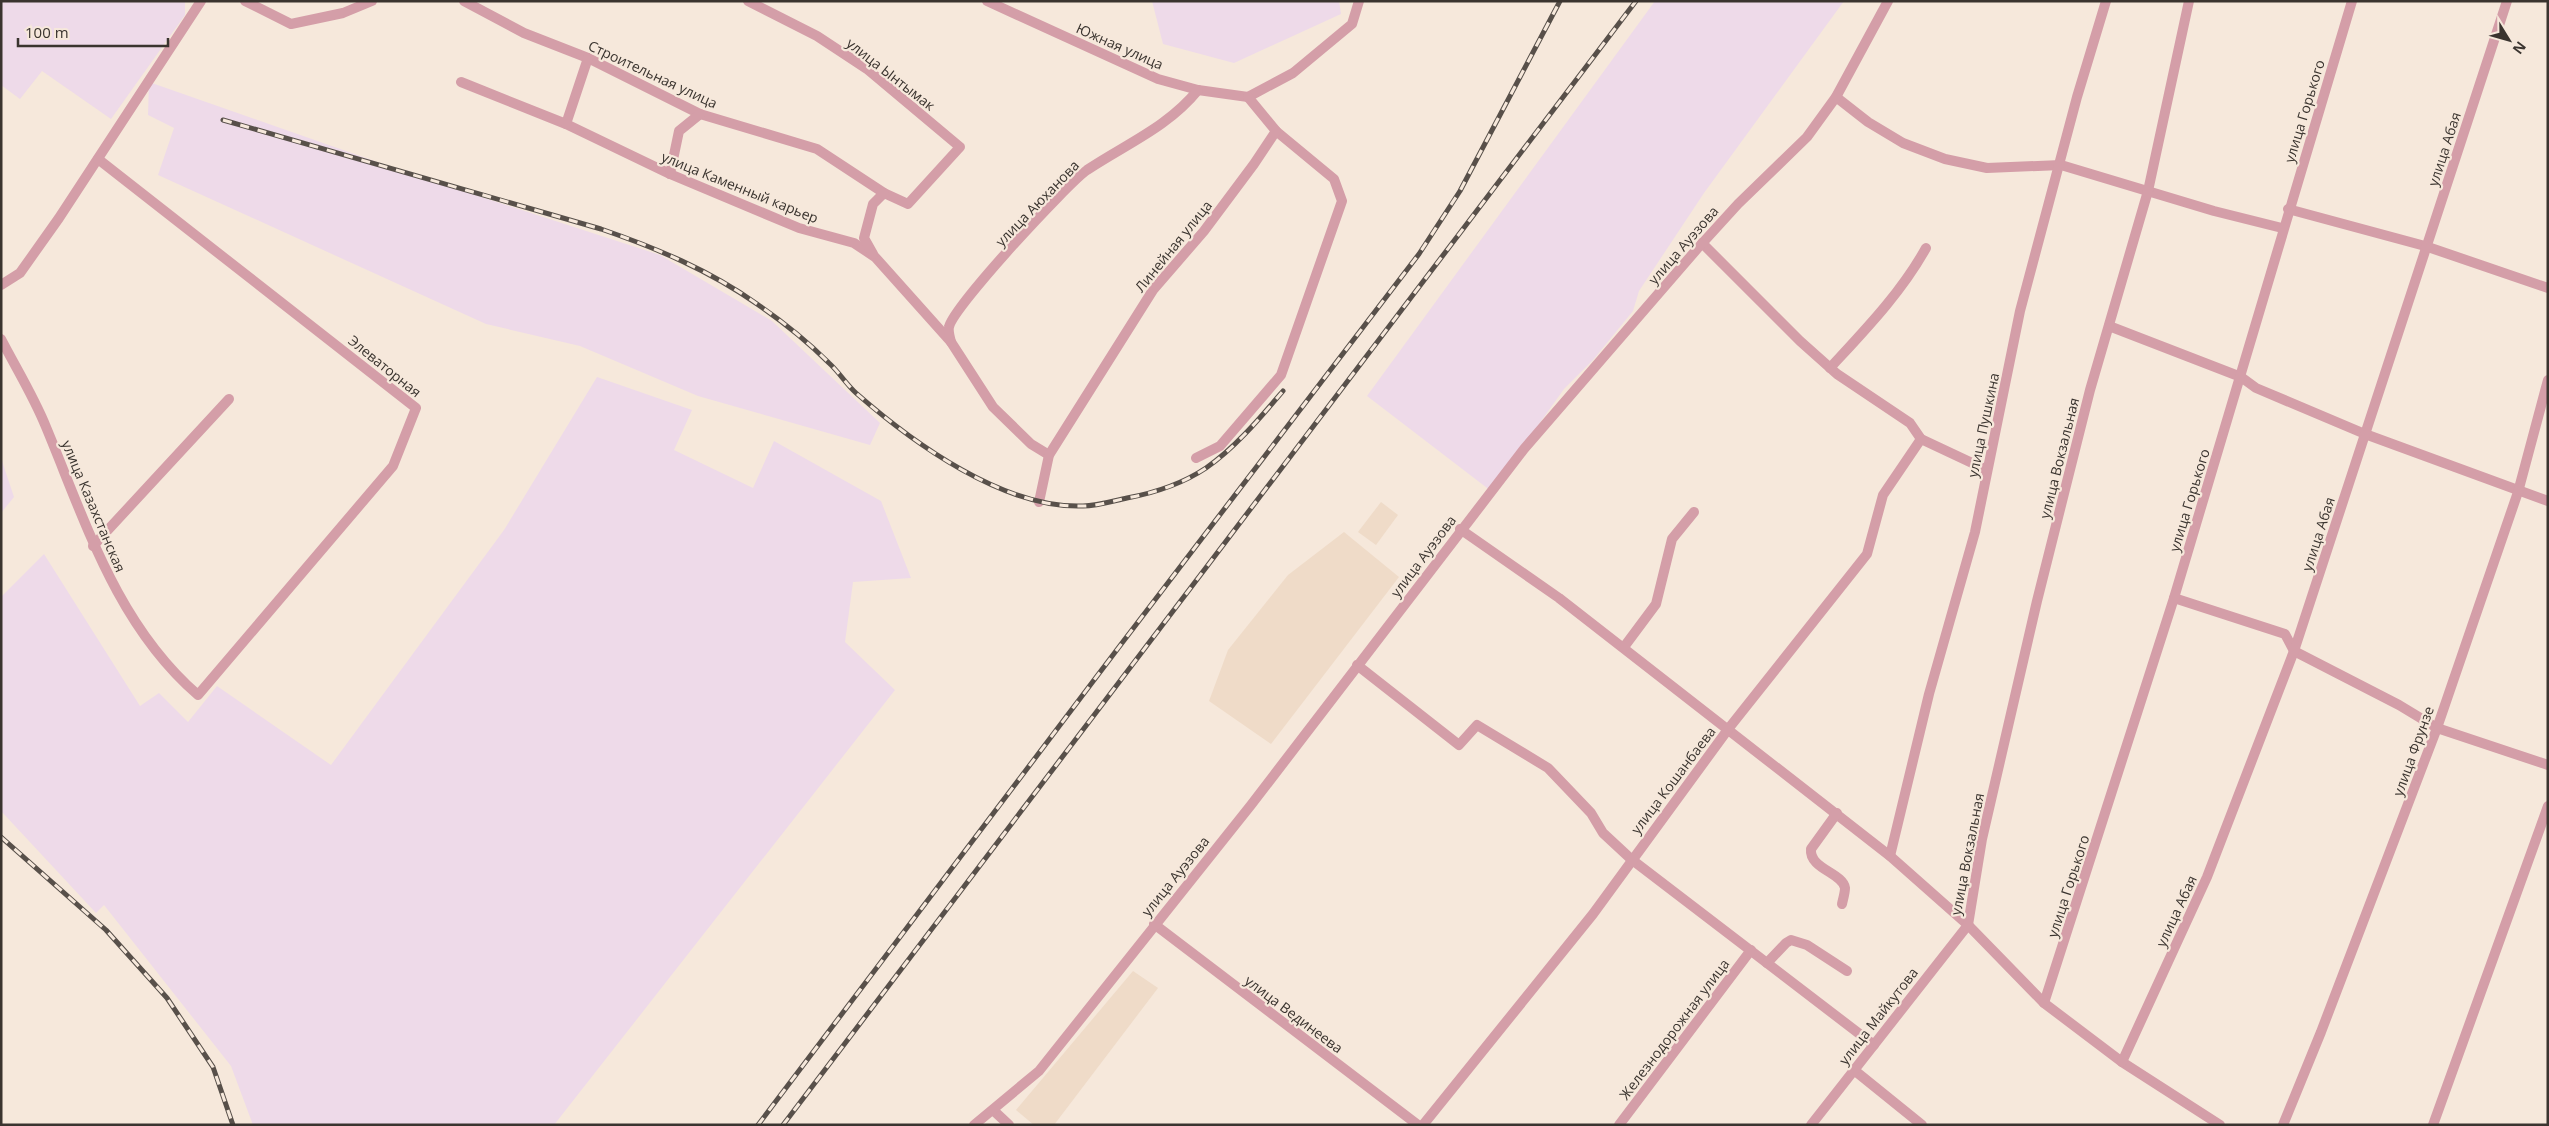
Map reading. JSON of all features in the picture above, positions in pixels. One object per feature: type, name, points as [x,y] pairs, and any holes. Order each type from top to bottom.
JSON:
[{"type":"street","points":[[1,285],[20,273],[98,159],[201,1]]},
{"type":"street","points":[[245,1],[291,24],[343,12],[372,1]]},
{"type":"street","name":"Строительная улица","points":[[464,1],[524,33],[588,58],[700,114],[817,149],[884,193],[908,204],[960,147]]},
{"type":"street","name":"улица Ынтымак","points":[[748,1],[817,36],[868,69],[960,147]]},
{"type":"street","name":"Южная улица","points":[[987,1],[1158,79],[1198,90],[1248,97]]},
{"type":"street","points":[[1196,458],[1220,446],[1281,375],[1342,201],[1334,179],[1276,131],[1248,97],[1293,73],[1352,24],[1359,1]]},
{"type":"street","name":"улица Ауэзова","points":[[974,1125],[1039,1071],[1250,805],[1460,529],[1524,449],[1702,243],[1738,204],[1807,137],[1836,97],[1888,1]]},
{"type":"street","name":"улица Пушкина","points":[[1890,856],[1929,694],[1975,532],[2020,311],[2077,97],[2106,1]]},
{"type":"street","name":"улица Вокзальная","points":[[1968,925],[1982,839],[2035,610],[2109,326],[2148,191],[2189,1]]},
{"type":"street","name":"улица Горького","points":[[2044,1003],[2174,598],[2241,377],[2282,228],[2352,1]]},
{"type":"street","name":"улица Абая","points":[[2122,1062],[2207,877],[2294,651],[2425,246],[2507,1]]},
{"type":"street","points":[[566,124],[588,58]]},
{"type":"street","name":"улица Каменный карьер","points":[[461,82],[566,124],[670,174],[799,228],[854,243],[875,257],[951,342],[993,407],[1031,444],[1049,455]]},
{"type":"street","name":"улица Аюханова","points":[[951,342],[949,327],[969,294],[1085,171],[1149,134],[1183,108],[1198,90]]},
{"type":"street","points":[[1836,97],[1868,122],[1904,144],[1945,159],[1987,168],[2060,165],[2214,211],[2282,228]]},
{"type":"street","points":[[670,174],[680,131],[700,114]]},
{"type":"street","name":"Линейная улица","points":[[1038,502],[1049,455],[1153,290],[1204,231],[1276,131]]},
{"type":"street","name":"Элеваторная","points":[[98,159],[416,408],[393,466],[198,695]]},
{"type":"street","points":[[875,257],[864,238],[873,204],[884,193]]},
{"type":"street","points":[[2288,209],[2425,246],[2548,288]]},
{"type":"street","points":[[1702,243],[1800,341],[1830,368],[1910,424],[1921,439],[1987,470]]},
{"type":"street","points":[[1830,368],[1875,320],[1913,270],[1926,248]]},
{"type":"street","points":[[2109,326],[2241,377],[2256,388],[2365,434],[2518,492],[2548,501]]},
{"type":"street","name":"улица Казахстанская","points":[[1,340],[45,425],[93,546],[124,608],[176,676],[198,695]]},
{"type":"street","name":"улица Фрунзе","points":[[2282,1125],[2321,1032],[2437,728],[2518,492],[2548,380]]},
{"type":"street","points":[[93,546],[229,399]]},
{"type":"street","name":"улица Кошанбаева","points":[[1423,1125],[1548,972],[1593,914],[1631,859],[1729,728],[1867,554],[1883,495],[1921,439]]},
{"type":"street","points":[[1624,647],[1656,604],[1672,539],[1694,512]]},
{"type":"street","points":[[1460,529],[1559,598],[1624,647],[1890,856],[1968,925],[2044,1003],[2122,1062],[2220,1125]]},
{"type":"street","points":[[2174,598],[2285,634],[2294,651],[2399,705],[2437,728],[2548,765]]},
{"type":"street","points":[[1357,665],[1459,746],[1477,725],[1548,768],[1591,813],[1604,833],[1631,859],[1874,1045]]},
{"type":"street","points":[[2433,1125],[2548,806]]},
{"type":"street","points":[[1837,814],[1811,849],[1811,854],[1817,863],[1843,883],[1845,889],[1842,904]]},
{"type":"street","name":"улица Вединеева","points":[[1154,924],[1418,1125]]},
{"type":"street","name":"улица Майкутова","points":[[1811,1125],[1968,925]]},
{"type":"street","points":[[1767,963],[1791,940],[1807,945],[1847,971]]},
{"type":"street","name":"Железнодорожная улица","points":[[1619,1125],[1750,950]]},
{"type":"street","points":[[1854,1070],[1922,1125]]},
{"type":"street","points":[[993,1110],[1009,1125]]},
{"type":"shaded area","points":[[1,1],[185,1],[185,15],[111,119],[42,71],[20,99],[1,85]]},
{"type":"shaded area","points":[[1152,1],[1339,1],[1341,14],[1234,63],[1163,44]]},
{"type":"shaded area","points":[[1655,1],[1844,1],[1704,193],[1639,291],[1633,311],[1593,360],[1564,389],[1491,491],[1367,396]]},
{"type":"shaded area","points":[[149,82],[420,177],[660,255],[772,321],[880,423],[870,445],[698,396],[580,346],[486,324],[158,175],[174,128],[148,115]]},
{"type":"shaded area","points":[[597,377],[692,410],[674,450],[753,488],[774,441],[881,501],[911,578],[853,582],[845,642],[895,690],[554,1125],[253,1125],[231,1066],[104,905],[96,913],[1,811],[1,597],[44,554],[140,706],[159,693],[188,722],[217,686],[331,765],[504,530]]},
{"type":"shaded area","points":[[1,458],[14,497],[1,513]]},
{"type":"shaded area","points":[[1381,502],[1398,515],[1376,545],[1358,532]]},
{"type":"shaded area","points":[[1344,532],[1399,577],[1271,744],[1209,701],[1228,650],[1288,575]]},
{"type":"shaded area","points":[[1133,971],[1158,988],[1054,1125],[1034,1125],[1016,1110]]},
{"type":"railway","points":[[758,1125],[1419,254],[1460,191],[1560,1]]},
{"type":"railway","points":[[783,1125],[1636,1]]},
{"type":"railway","points":[[223,120],[601,229],[682,261],[739,292],[785,324],[821,355],[856,393],[932,452],[991,485],[1022,497],[1053,504],[1088,506],[1147,493],[1178,483],[1197,474],[1217,460],[1247,432],[1283,391]]},
{"type":"railway","points":[[1,837],[106,930],[167,998],[213,1067],[233,1125]]}]
